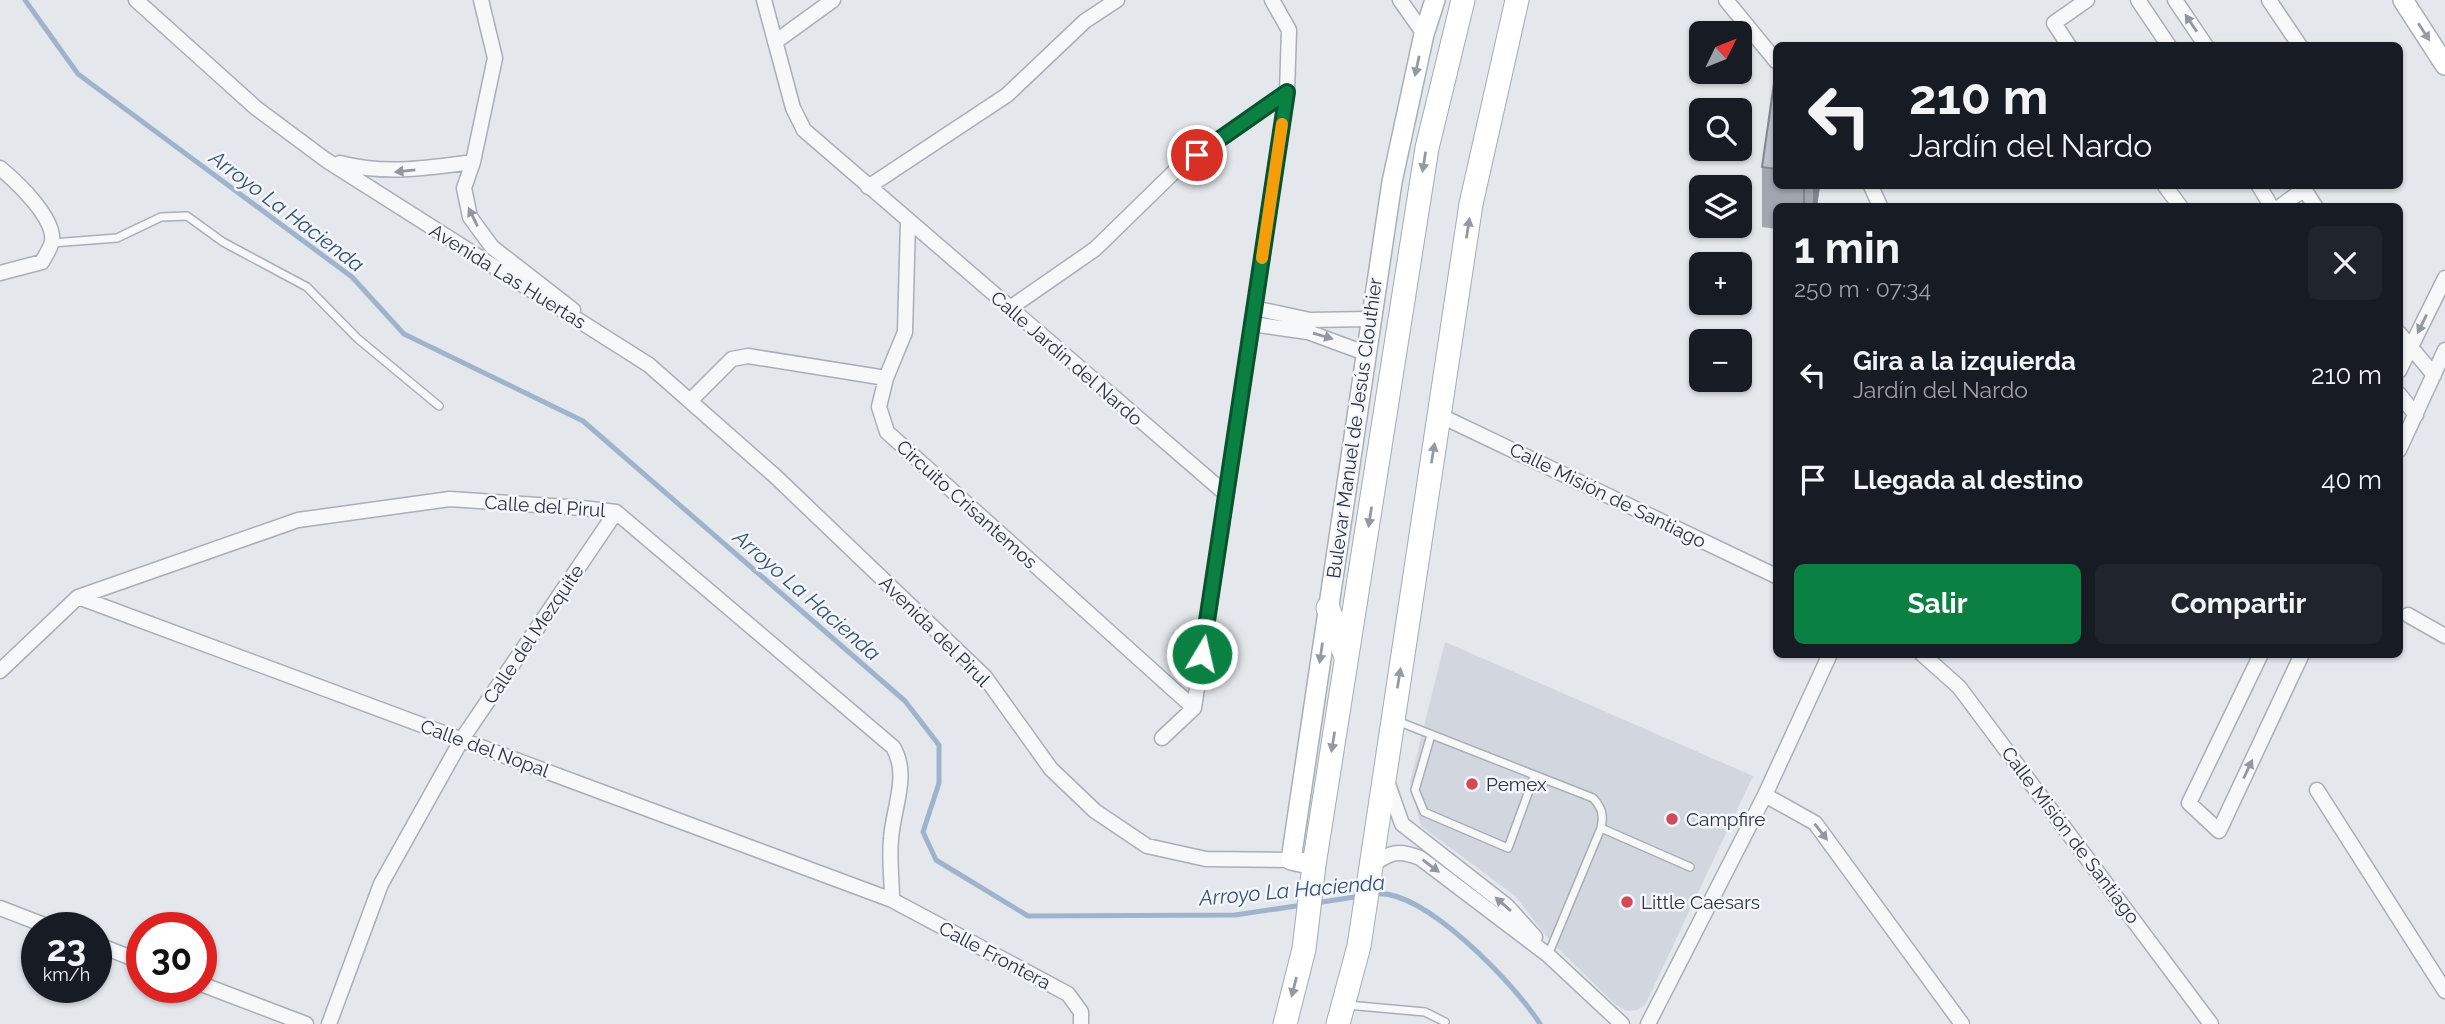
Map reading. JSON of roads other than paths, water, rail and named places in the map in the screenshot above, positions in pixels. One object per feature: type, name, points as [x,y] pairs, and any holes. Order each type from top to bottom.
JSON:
[{"type":"main road","points":[[1285,1024],[1304,949],[1314,865],[1427,148],[1463,0]]},
{"type":"main road","points":[[1340,1014],[1359,946],[1471,204],[1517,0]]},
{"type":"main road","points":[[1328,608],[1347,659]]},
{"type":"street","name":"Avenida Las Huertas","points":[[136,0],[256,108],[326,160],[599,334]]},
{"type":"street","name":"Avenida Las Huertas","points":[[481,0],[495,58],[473,162],[464,188],[470,217],[492,247],[552,291],[599,334]]},
{"type":"street","points":[[764,0],[793,108],[804,130],[908,222]]},
{"type":"street","points":[[775,42],[832,0]]},
{"type":"street","points":[[868,187],[1007,95],[1085,21],[1117,0]]},
{"type":"street","points":[[1162,738],[1194,708],[1287,92],[1289,30],[1272,0]]},
{"type":"street","points":[[1400,0],[1424,34]]},
{"type":"street","name":"Bulevar Manuel de Jesús Clouthier","points":[[1291,860],[1369,319],[1392,182],[1424,34],[1435,0]]},
{"type":"street","points":[[1726,0],[1742,21]]},
{"type":"street","points":[[1741,0],[1746,21]]},
{"type":"street","points":[[2066,42],[2054,23],[2087,0]]},
{"type":"street","points":[[2138,0],[2166,42]]},
{"type":"street","points":[[2175,0],[2203,42]]},
{"type":"street","points":[[2269,0],[2297,42]]},
{"type":"street","points":[[2403,0],[2445,65]]},
{"type":"street","points":[[1752,34],[1773,58]]},
{"type":"street","points":[[1010,308],[1095,250],[1175,171],[1287,92]]},
{"type":"street","name":"Avenida Las Huertas","points":[[326,160],[367,171],[394,172],[473,162]]},
{"type":"street","points":[[0,168],[37,205],[51,231],[52,243],[42,262],[0,273]]},
{"type":"street","points":[[2284,203],[2301,189]]},
{"type":"street","name":"Calle Jardín del Nardo","points":[[908,222],[1226,494]]},
{"type":"street","name":"Circuito Crisantemos","points":[[908,222],[905,332],[886,377],[879,407],[887,432],[1194,708]]},
{"type":"street","points":[[2403,363],[2445,278]]},
{"type":"street","points":[[1254,308],[1310,320],[1369,319]]},
{"type":"street","points":[[1252,324],[1308,332],[1366,353]]},
{"type":"street","name":"Avenida del Pirul","points":[[599,334],[649,365],[775,475],[985,677],[1051,769],[1095,811],[1147,846],[1206,859],[1291,860]]},
{"type":"street","points":[[2403,338],[2434,375]]},
{"type":"street","points":[[2403,442],[2445,350]]},
{"type":"street","points":[[690,401],[732,359],[748,356],[886,377]]},
{"type":"street","points":[[2403,399],[2416,415]]},
{"type":"street","name":"Calle Misión de Santiago","points":[[1439,415],[1773,575]]},
{"type":"street","name":"Calle del Pirul","points":[[0,671],[78,597],[298,520],[450,499],[616,512],[893,747],[900,760],[902,773],[891,839],[892,900]]},
{"type":"street","name":"Calle del Mezquite","points":[[329,1024],[381,884],[462,739],[616,512]]},
{"type":"street","name":"Calle del Nopal","points":[[78,597],[892,900]]},
{"type":"street","points":[[2408,615],[2445,636]]},
{"type":"street","points":[[1647,1024],[1765,795],[1828,658]]},
{"type":"street","name":"Calle Misión de Santiago","points":[[1926,658],[1959,687],[2211,1024]]},
{"type":"street","points":[[2259,658],[2189,803],[2219,831],[2300,658]]},
{"type":"street","points":[[1385,766],[1391,797],[1402,824],[1507,906],[1548,955]]},
{"type":"street","points":[[2317,790],[2445,991]]},
{"type":"street","points":[[1765,795],[1815,823],[1962,1024]]},
{"type":"street","points":[[1371,866],[1388,853],[1402,851],[1420,858],[1548,955],[1622,1024]]},
{"type":"street","points":[[1291,860],[1314,865]]},
{"type":"street","name":"Calle Frontera","points":[[892,900],[1068,994],[1081,1012],[1081,1024]]},
{"type":"street","points":[[0,908],[21,916]]},
{"type":"street","points":[[217,990],[306,1024]]},
{"type":"lane","points":[[52,243],[117,238],[161,217],[177,214],[187,216],[223,242],[307,287],[357,338],[439,406]]},
{"type":"lane","points":[[1393,719],[1534,777],[1593,798],[1604,817],[1601,828],[1548,955]]},
{"type":"lane","points":[[1432,735],[1415,790],[1424,812],[1508,848],[1534,777]]},
{"type":"lane","points":[[1601,828],[1690,867]]},
{"type":"lane","points":[[1340,1014],[1425,1012],[1445,1022]]},
{"type":"waterway","name":"Arroyo La Hacienda","points":[[25,0],[78,74],[352,277],[404,334],[583,421],[905,701],[939,745],[939,783],[923,832],[936,860],[1028,916],[1235,915],[1303,905]]},
{"type":"waterway","name":"Arroyo La Hacienda","points":[[1375,894],[1395,896],[1442,922],[1490,964],[1540,1024]]},
{"type":"waterway","name":"Arroyo La Hacienda","points":[[1316,903],[1361,896]]},
{"type":"place","name":"Pemex","points":[[1472,784]]},
{"type":"place","name":"Campfire","points":[[1672,819]]},
{"type":"place","name":"Little Caesars","points":[[1627,902]]}]
